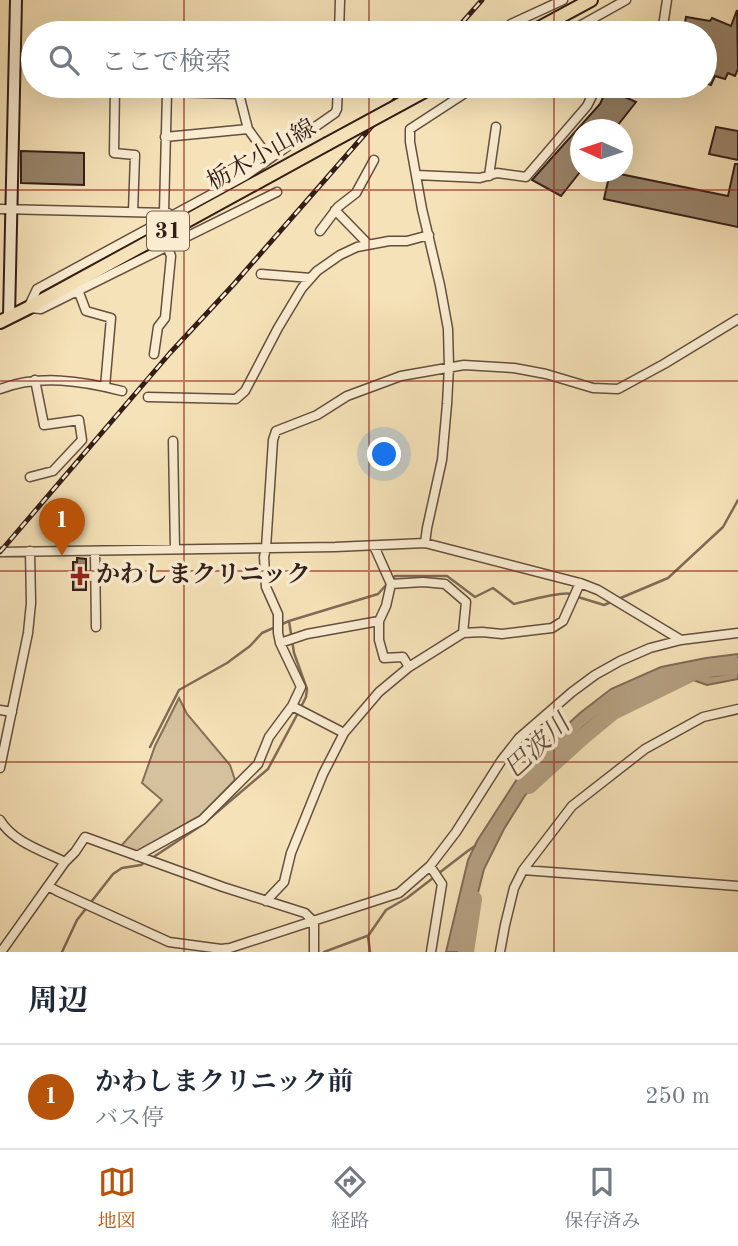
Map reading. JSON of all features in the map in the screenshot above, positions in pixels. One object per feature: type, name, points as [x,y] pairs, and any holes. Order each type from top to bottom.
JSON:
[{"type":"main road","points":[[5,319],[6,209],[16,0]]},
{"type":"main road","points":[[552,21],[591,0]]},
{"type":"main road","name":"栃木小山線","points":[[5,319],[411,98]]},
{"type":"street","points":[[337,21],[340,0]]},
{"type":"street","points":[[515,21],[542,4],[551,6],[563,0]]},
{"type":"street","points":[[588,21],[626,0]]},
{"type":"street","points":[[664,21],[667,0]]},
{"type":"street","points":[[115,98],[114,153],[135,155],[133,212]]},
{"type":"street","points":[[163,212],[167,98]]},
{"type":"street","points":[[240,98],[248,129],[269,158]]},
{"type":"street","points":[[276,192],[41,309],[28,308],[37,289],[245,176],[335,113],[337,98]]},
{"type":"street","points":[[425,543],[442,460],[449,367],[448,329],[422,209],[410,129],[458,98]]},
{"type":"street","points":[[417,175],[480,178],[497,173],[526,177],[591,98]]},
{"type":"street","points":[[489,176],[496,127]]},
{"type":"street","points":[[165,136],[248,129]]},
{"type":"street","points":[[320,231],[335,211],[356,193],[374,160]]},
{"type":"street","points":[[6,209],[174,214]]},
{"type":"street","points":[[335,211],[368,244]]},
{"type":"street","points":[[148,397],[236,399],[245,391],[302,288],[317,271],[340,255],[368,244],[407,241],[429,234]]},
{"type":"street","points":[[153,354],[158,327],[165,318],[171,256],[167,246]]},
{"type":"street","points":[[261,274],[311,278]]},
{"type":"street","points":[[78,290],[86,311],[111,318],[105,387]]},
{"type":"street","points":[[136,856],[202,820],[258,764],[269,737],[292,706],[301,687],[280,643],[278,614],[266,587],[264,557],[276,431],[317,415],[347,396],[401,376],[464,365],[514,368],[593,388],[618,389],[738,319]]},
{"type":"street","points":[[30,477],[53,471],[82,440],[79,421],[44,425],[35,380]]},
{"type":"street","points":[[0,389],[35,380],[66,381],[122,391]]},
{"type":"street","points":[[173,441],[175,550]]},
{"type":"street","points":[[0,552],[425,543],[580,583],[598,590],[681,640]]},
{"type":"street","points":[[374,546],[391,584],[379,621],[379,640],[384,658],[404,657],[409,667]]},
{"type":"street","points":[[0,768],[28,633],[31,603],[30,551]]},
{"type":"street","points":[[95,551],[96,626]]},
{"type":"street","points":[[266,901],[284,882],[291,853],[344,733],[379,692],[409,667],[463,633],[502,634],[552,628],[563,621],[580,583]]},
{"type":"street","points":[[391,584],[445,584],[466,602],[463,633]]},
{"type":"street","points":[[280,643],[307,634],[379,621]]},
{"type":"street","points":[[48,886],[169,942],[221,949],[314,922],[399,893],[430,866],[519,738],[572,691],[620,660],[650,648],[681,640],[738,633]]},
{"type":"street","points":[[292,706],[344,733]]},
{"type":"street","points":[[500,952],[514,888],[523,870],[572,806],[645,749],[703,717],[738,709]]},
{"type":"street","points":[[0,710],[12,712]]},
{"type":"street","points":[[0,820],[15,836],[65,862]]},
{"type":"street","points":[[1,952],[85,836],[305,913],[314,922],[314,951]]},
{"type":"street","points":[[430,866],[442,884],[431,952]]},
{"type":"street","points":[[523,870],[738,886]]},
{"type":"shaded area","points":[[179,698],[187,714],[230,765],[235,780],[201,815],[136,852],[121,846],[162,800],[142,783],[155,746]]},
{"type":"water","points":[[738,654],[738,679],[707,685],[693,680],[672,678],[609,707],[583,727],[557,754],[524,797],[504,829],[484,869],[463,952],[446,952],[468,860],[477,841],[517,779],[544,746],[611,689],[661,667]]},
{"type":"building","points":[[737,10],[738,69],[735,76],[728,73],[725,79],[717,77],[717,21],[710,21],[712,18],[731,26]]},
{"type":"building","points":[[686,17],[710,21],[685,21]]},
{"type":"building","points":[[603,98],[627,98],[636,102],[623,119],[587,119]]},
{"type":"building","points":[[716,127],[738,131],[738,160],[709,154]]},
{"type":"building","points":[[570,138],[572,182],[561,196],[532,180]]},
{"type":"building","points":[[21,151],[84,153],[84,185],[21,183]]},
{"type":"building","points":[[735,164],[738,164],[738,227],[604,199],[608,182],[633,182],[633,177],[728,196]]},
{"type":"building","name":"かわしまクリニック","points":[[77,558],[86,559],[86,590],[73,590],[73,562],[77,562]]},
{"type":"waterway","points":[[578,597],[604,605],[668,578],[723,527],[738,500]]},
{"type":"waterway","points":[[392,579],[395,576],[447,576],[475,597],[493,588],[514,604],[552,595],[571,594]]},
{"type":"waterway","points":[[301,707],[307,689],[294,653],[289,621],[378,594],[387,584]]},
{"type":"waterway","points":[[150,747],[179,690],[227,663],[262,633],[289,621]]},
{"type":"waterway","name":"巴波川","points":[[529,786],[613,712],[699,670],[738,666]]},
{"type":"waterway","points":[[152,858],[202,825],[268,769],[298,713]]},
{"type":"waterway","points":[[439,873],[475,846]]},
{"type":"waterway","points":[[62,952],[77,920],[113,874],[122,868],[141,865],[146,861]]},
{"type":"waterway","points":[[370,952],[368,936],[386,910],[433,878]]},
{"type":"waterway","name":"巴波川","points":[[466,952],[474,899]]},
{"type":"waterway","points":[[324,952],[367,936]]},
{"type":"railway","points":[[464,21],[482,0]]},
{"type":"railway","points":[[0,552],[170,353],[397,98]]},
{"type":"place","name":"かわしまクリニック前","points":[[62,556]]},
{"type":"place","name":"かわしまクリニック","points":[[80,576]]}]
